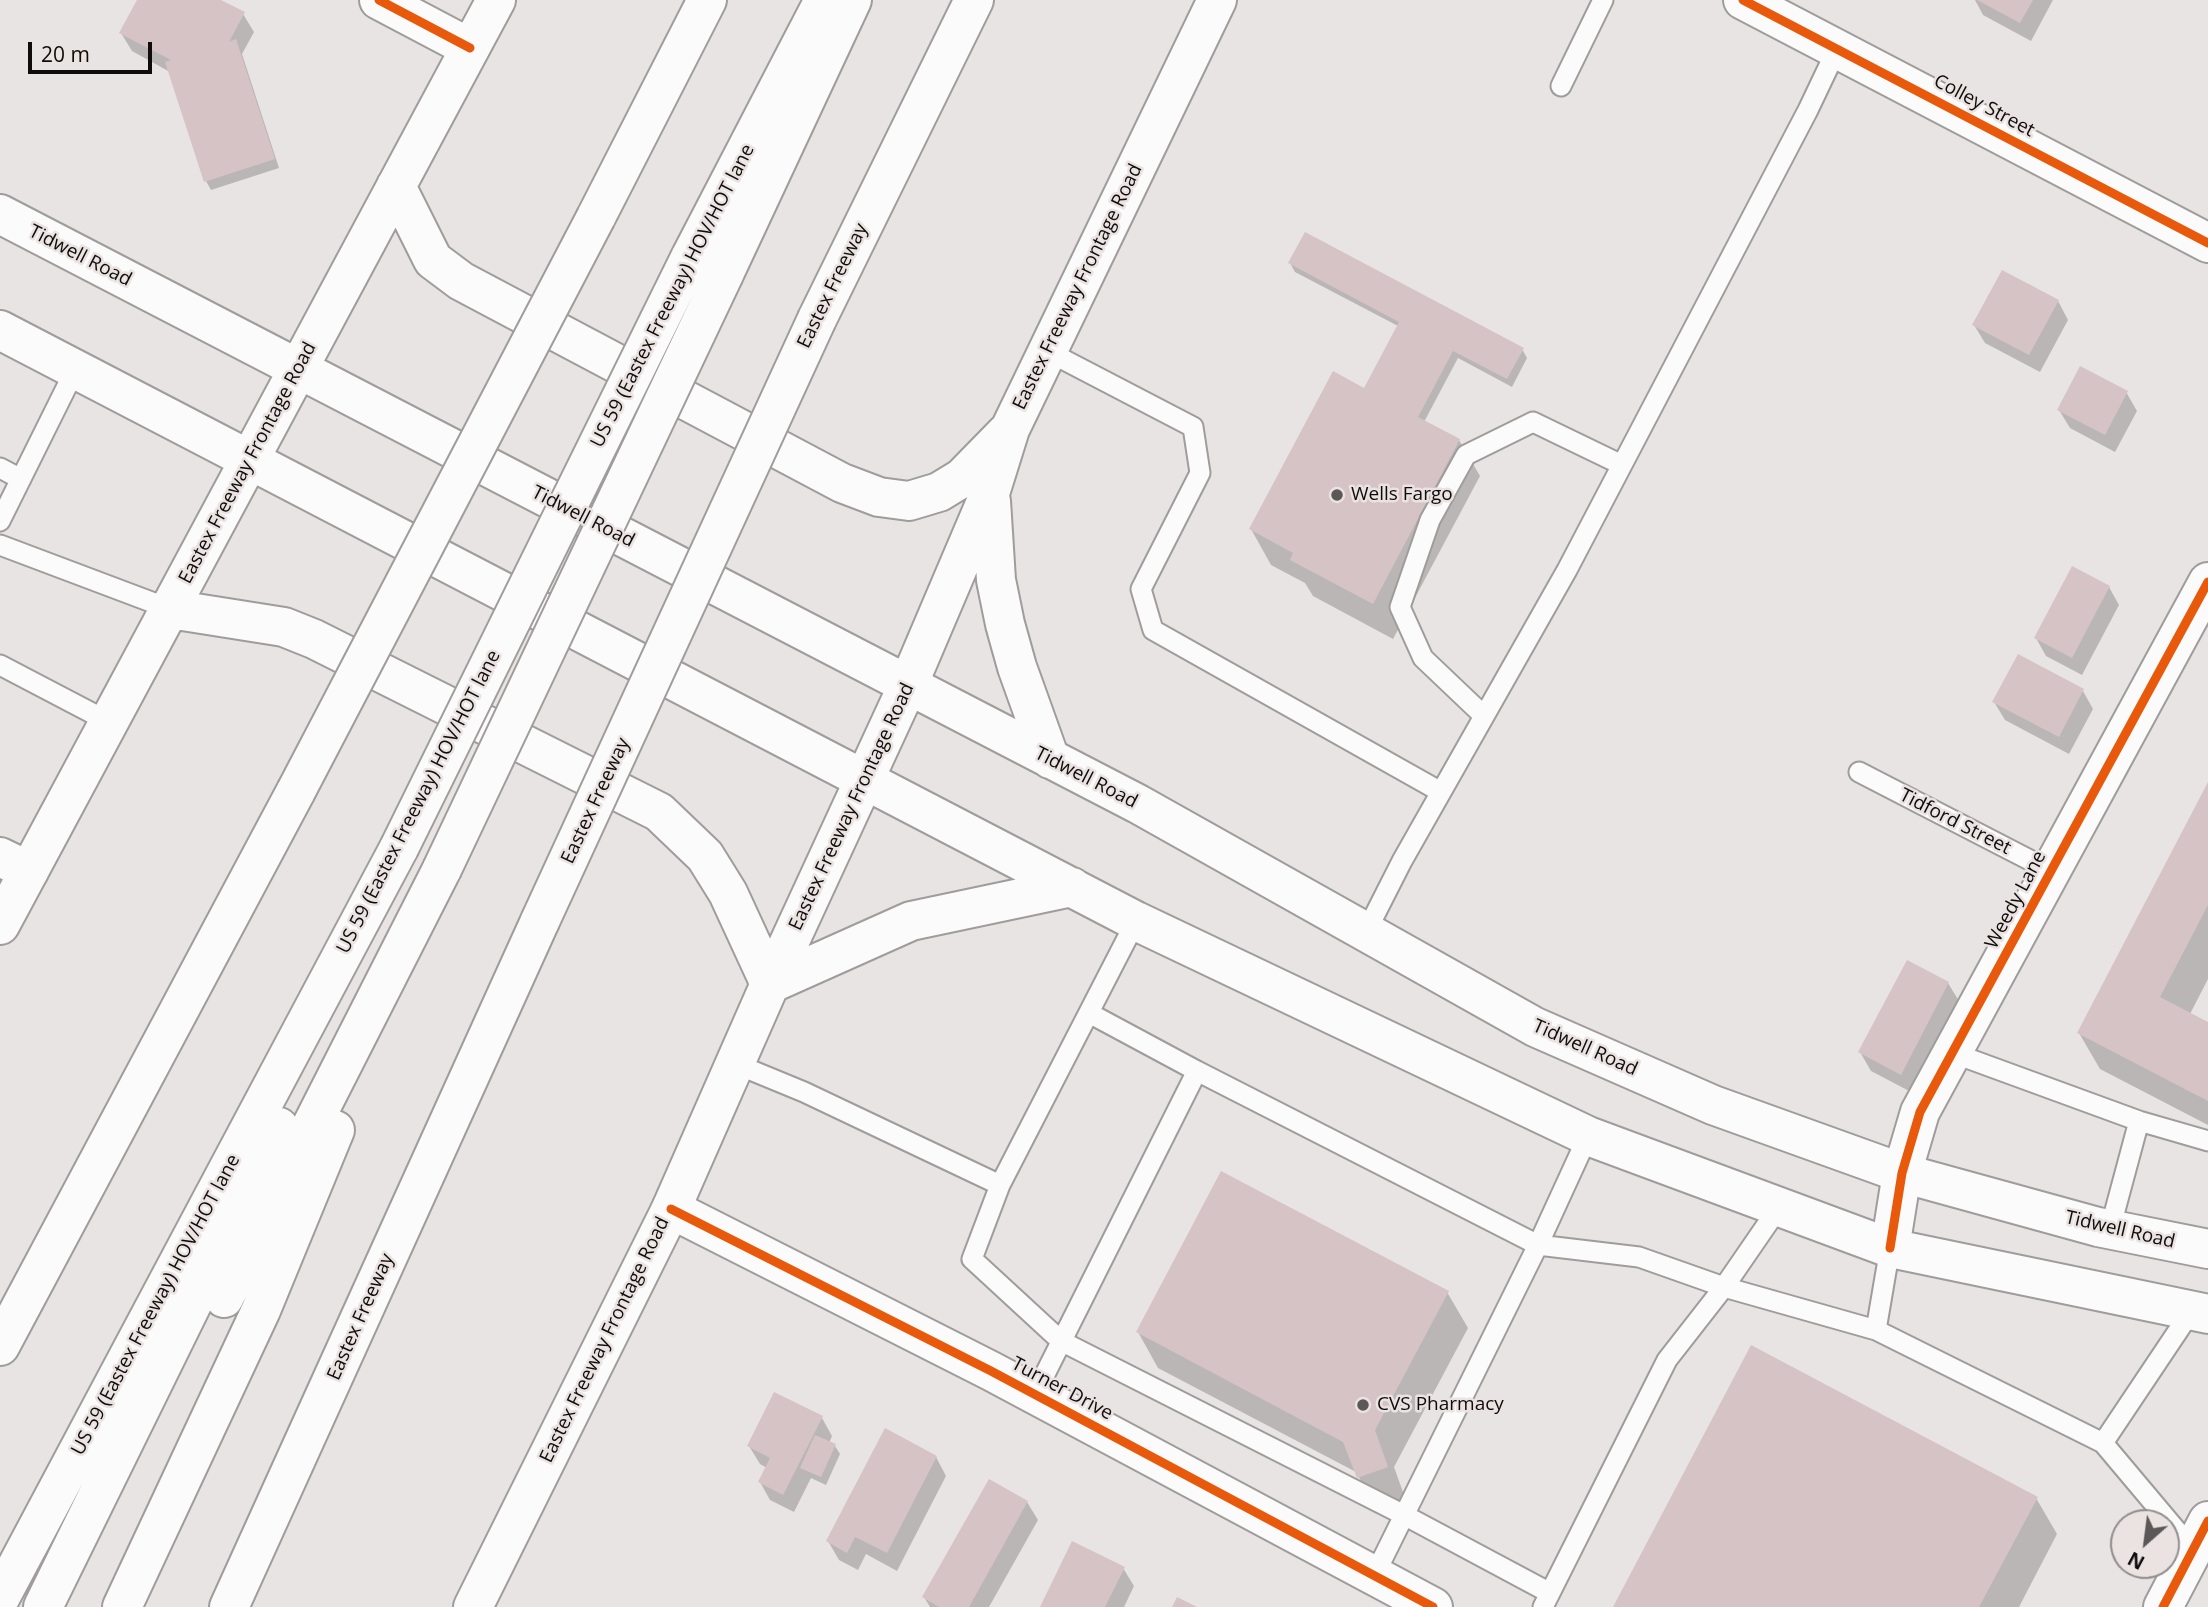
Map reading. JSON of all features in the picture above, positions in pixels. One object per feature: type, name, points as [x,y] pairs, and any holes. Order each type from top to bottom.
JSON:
[{"type":"main road","points":[[379,0],[470,48]]},
{"type":"main road","name":"Eastex Freeway Frontage Road","points":[[0,925],[14,864],[109,722],[496,0]]},
{"type":"main road","points":[[0,1346],[296,791],[707,0]]},
{"type":"main road","name":"US 59 (Eastex Freeway) HOV/HOT lane","points":[[0,1598],[399,848],[690,258],[824,0]]},
{"type":"main road","points":[[69,1607],[442,869],[852,0]]},
{"type":"main road","name":"Eastex Freeway","points":[[229,1607],[817,319],[974,0]]},
{"type":"main road","name":"Eastex Freeway Frontage Road","points":[[473,1607],[671,1209],[908,685],[990,490],[1010,429],[1217,0]]},
{"type":"main road","name":"Colley Street","points":[[1743,0],[2208,243]]},
{"type":"main road","points":[[396,186],[433,260],[461,281],[842,483],[879,497],[909,501],[939,492],[962,478],[1010,429]]},
{"type":"main road","name":"Tidwell Road","points":[[0,214],[1138,804],[1535,1027],[1713,1105],[1902,1173],[2110,1229],[2208,1249]]},
{"type":"main road","points":[[0,330],[1136,921],[1588,1136],[1891,1248],[2200,1312]]},
{"type":"main road","points":[[990,490],[991,534],[1004,624],[1050,759]]},
{"type":"main road","name":"Weedy Lane","points":[[1891,1248],[1902,1173],[1920,1112],[2208,582]]},
{"type":"main road","points":[[170,609],[284,627],[314,639],[659,812],[705,856],[728,893],[771,984],[911,921],[1072,887]]},
{"type":"main road","points":[[43,1607],[290,1104],[399,848]]},
{"type":"main road","points":[[122,1607],[261,1310],[442,869]]},
{"type":"main road","name":"Turner Drive","points":[[671,1209],[1035,1394],[1433,1607]]},
{"type":"main road","points":[[2163,1607],[2201,1536]]},
{"type":"lane","points":[[1561,86],[1603,0]]},
{"type":"lane","points":[[1366,932],[1402,861],[1567,569],[1808,110],[1837,49]]},
{"type":"lane","points":[[1047,351],[1193,426],[1200,473],[1141,589],[1153,629],[1441,792]]},
{"type":"lane","points":[[0,521],[76,368]]},
{"type":"lane","points":[[1484,716],[1423,658],[1400,607],[1436,509],[1466,455],[1533,422],[1622,465]]},
{"type":"lane","points":[[0,468],[21,479]]},
{"type":"lane","points":[[0,545],[170,609]]},
{"type":"lane","points":[[0,665],[109,722]]},
{"type":"lane","name":"Tidford Street","points":[[1859,772],[2051,872]]},
{"type":"lane","points":[[1136,921],[1000,1185],[972,1259],[1061,1341],[1404,1516],[1547,1600],[1667,1360],[1724,1287],[1779,1207]]},
{"type":"lane","points":[[1088,1013],[1538,1245],[1639,1257],[1724,1287],[1876,1330],[2103,1443],[2201,1536]]},
{"type":"lane","points":[[1953,1053],[2139,1121],[2208,1141]]},
{"type":"lane","points":[[736,1063],[804,1092],[1000,1185]]},
{"type":"lane","points":[[1035,1394],[1197,1071]]},
{"type":"lane","points":[[2110,1229],[2139,1121]]},
{"type":"lane","points":[[1374,1576],[1538,1245],[1588,1136]]},
{"type":"lane","points":[[1876,1330],[1891,1248]]},
{"type":"lane","points":[[2103,1443],[2200,1312]]},
{"type":"building","points":[[137,0],[221,0],[245,12],[229,42],[236,39],[275,159],[204,182],[165,62],[171,60],[119,33]]},
{"type":"building","points":[[1977,0],[2033,0],[2020,23]]},
{"type":"building","points":[[1305,232],[1524,348],[1507,379],[1453,351],[1418,417],[1460,439],[1373,604],[1290,560],[1293,553],[1249,529],[1333,371],[1364,388],[1399,322],[1288,263]]},
{"type":"building","points":[[2002,270],[2059,300],[2029,355],[1972,325]]},
{"type":"building","points":[[2080,366],[2128,391],[2105,435],[2057,410]]},
{"type":"building","points":[[2072,566],[2110,586],[2072,658],[2034,638]]},
{"type":"building","points":[[2018,654],[2084,689],[2059,737],[1992,702]]},
{"type":"building","points":[[2208,782],[2208,905],[2160,997],[2208,1022],[2208,1101],[2077,1033]]},
{"type":"building","points":[[1907,960],[1949,982],[1901,1075],[1858,1052]]},
{"type":"building","points":[[1221,1171],[1449,1291],[1375,1430],[1388,1467],[1357,1478],[1343,1442],[1136,1332]]},
{"type":"building","points":[[1751,1345],[2038,1497],[1979,1607],[1613,1607]]},
{"type":"building","points":[[774,1392],[823,1416],[783,1495],[758,1482],[770,1458],[747,1446]]},
{"type":"building","points":[[885,1428],[937,1456],[887,1553],[855,1537],[847,1553],[826,1541]]},
{"type":"building","points":[[815,1435],[836,1444],[821,1477],[800,1468]]},
{"type":"building","points":[[989,1479],[1028,1501],[969,1607],[939,1607],[922,1597]]},
{"type":"building","points":[[1072,1541],[1125,1567],[1105,1607],[1040,1607]]},
{"type":"building","points":[[1177,1597],[1197,1607],[1172,1607]]},
{"type":"cycle path","points":[[379,0],[470,48]]},
{"type":"cycle path","points":[[1743,0],[2208,243]]},
{"type":"cycle path","points":[[1890,1248],[1902,1173],[1920,1112],[2208,582]]},
{"type":"cycle path","points":[[671,1209],[991,1371],[1433,1607]]},
{"type":"cycle path","points":[[2163,1607],[2208,1521]]},
{"type":"place","name":"Wells Fargo","points":[[1337,495]]},
{"type":"place","name":"CVS Pharmacy","points":[[1363,1405]]}]
